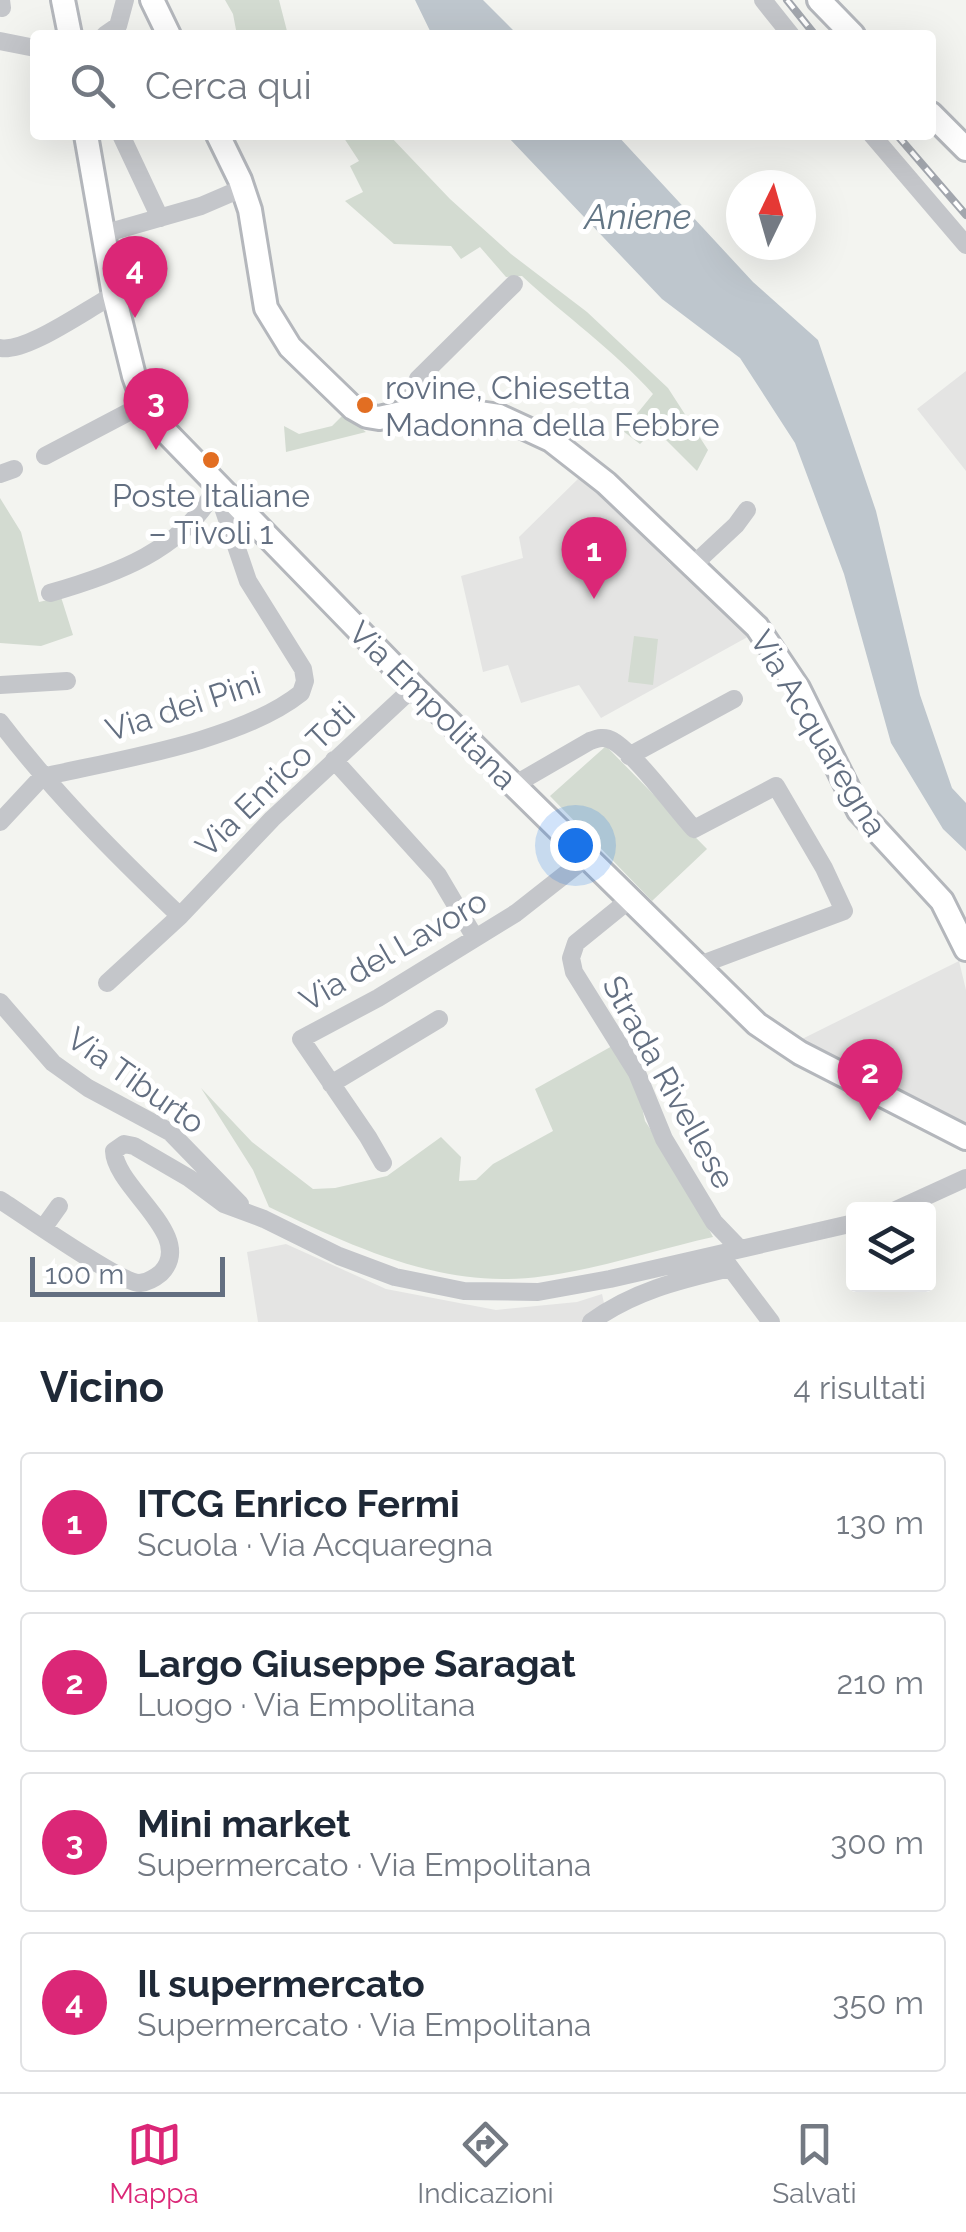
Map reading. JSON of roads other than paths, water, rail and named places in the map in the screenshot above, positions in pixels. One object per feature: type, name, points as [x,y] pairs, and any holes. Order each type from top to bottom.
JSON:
[{"type":"main road","points":[[63,0],[69,30]]},
{"type":"main road","points":[[152,0],[167,30]]},
{"type":"main road","points":[[819,0],[848,30]]},
{"type":"main road","points":[[936,119],[966,149]]},
{"type":"main road","name":"Via Empolitana","points":[[87,140],[114,295],[144,404],[216,486],[752,1019],[790,1047],[966,1138]]},
{"type":"main road","name":"Via Acquaregna","points":[[220,140],[243,188],[266,308],[286,343],[366,416],[379,418],[445,408],[480,412],[534,430],[606,482],[762,634],[804,698],[858,811],[938,895],[958,927],[966,949]]},
{"type":"street","points":[[112,30],[118,26],[125,0]]},
{"type":"street","points":[[763,0],[787,30]]},
{"type":"street","points":[[0,41],[30,47]]},
{"type":"street","points":[[123,140],[160,218]]},
{"type":"street","points":[[876,140],[966,245]]},
{"type":"street","points":[[103,234],[210,203],[243,188]]},
{"type":"street","points":[[416,410],[412,395],[418,379],[514,284]]},
{"type":"street","points":[[0,348],[12,349],[36,339],[114,295]]},
{"type":"street","points":[[44,456],[144,404]]},
{"type":"street","points":[[50,593],[135,564],[192,520],[216,486]]},
{"type":"street","name":"Via dei Pini","points":[[42,777],[222,730],[264,714],[301,693],[303,669],[248,582],[216,486]]},
{"type":"street","points":[[692,567],[747,510]]},
{"type":"street","name":"Via dei Pini","points":[[0,685],[67,680]]},
{"type":"street","name":"Via Enrico Toti","points":[[107,983],[180,916],[272,819],[414,687]]},
{"type":"street","points":[[628,756],[734,699]]},
{"type":"street","points":[[0,722],[42,777],[108,848],[180,916]]},
{"type":"street","points":[[514,785],[594,739],[613,741],[694,828],[776,786],[844,911],[697,966]]},
{"type":"street","points":[[334,760],[438,874],[474,936]]},
{"type":"street","points":[[0,822],[42,777]]},
{"type":"street","name":"Via del Lavoro","points":[[382,1164],[301,1038],[378,998],[546,893],[586,858]]},
{"type":"street","name":"Strada Rivellese","points":[[629,900],[576,944],[571,958],[574,972],[636,1073],[664,1139],[714,1222],[739,1248]]},
{"type":"street","name":"Via Tiburto","points":[[0,1002],[53,1062],[128,1119],[170,1143],[198,1176]]},
{"type":"street","points":[[332,1084],[439,1019]]},
{"type":"street","points":[[0,1200],[116,1276],[134,1282],[150,1281],[166,1266],[167,1238],[159,1221],[119,1171],[114,1151],[120,1145],[134,1146],[198,1176],[224,1204],[395,1278],[464,1291],[538,1292],[725,1260]]},
{"type":"street","points":[[914,1202],[966,1178]]},
{"type":"street","points":[[44,1228],[59,1206]]},
{"type":"street","points":[[590,1322],[616,1304],[725,1260],[739,1248],[846,1225]]},
{"type":"street","points":[[725,1260],[771,1322]]},
{"type":"water","points":[[415,0],[483,0],[513,30],[430,30]]},
{"type":"water","name":"Aniene","points":[[511,140],[622,140],[726,253],[726,260],[733,260],[818,340],[876,511],[920,695],[952,788],[966,803],[966,851],[943,829],[891,743],[844,574],[795,443],[740,358],[662,299]]},
{"type":"railway","points":[[787,0],[811,30]]},
{"type":"railway","points":[[901,140],[966,215]]},
{"type":"place","name":"Il supermercato","points":[[135,318]]},
{"type":"place","name":"rovine, Chiesetta Madonna della Febbre","points":[[365,405]]},
{"type":"place","name":"Mini market","points":[[156,450]]},
{"type":"place","name":"Poste Italiane – Tivoli 1","points":[[211,460]]},
{"type":"place","name":"ITCG Enrico Fermi","points":[[594,599]]},
{"type":"place","name":"Largo Giuseppe Saragat","points":[[870,1121]]}]
